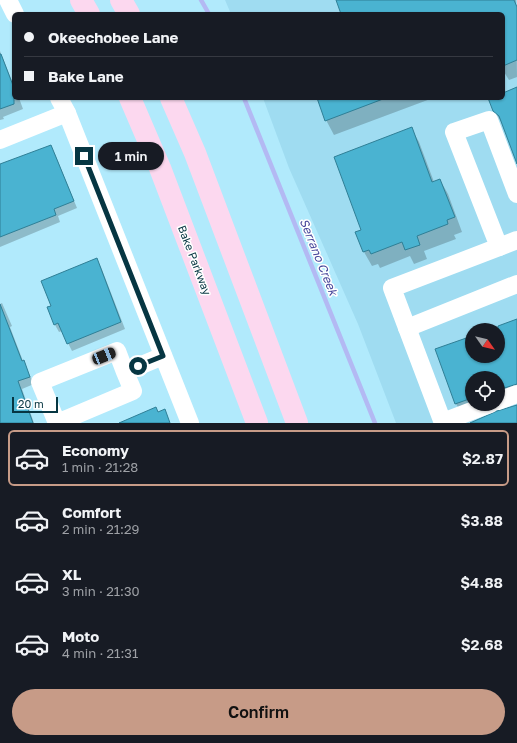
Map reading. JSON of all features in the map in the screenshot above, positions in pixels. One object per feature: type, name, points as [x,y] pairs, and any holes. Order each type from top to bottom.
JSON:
[{"type":"main road","points":[[82,0],[88,12]]},
{"type":"main road","points":[[121,0],[128,12]]},
{"type":"main road","name":"Bake Parkway","points":[[131,100],[160,168],[257,423]]},
{"type":"main road","points":[[172,100],[200,167],[297,423]]},
{"type":"street","points":[[8,0],[14,12]]},
{"type":"street","points":[[0,140],[63,105],[190,423]]},
{"type":"street","points":[[499,247],[454,132],[489,120],[517,194]]},
{"type":"street","points":[[472,411],[443,422],[392,288],[517,240]]},
{"type":"street","points":[[407,328],[517,284]]},
{"type":"street","points":[[117,351],[125,372],[133,391],[57,422],[40,382],[117,351]]},
{"type":"street","points":[[125,372],[163,356]]},
{"type":"street","points":[[505,398],[517,394]]},
{"type":"shaded area","points":[[225,0],[517,0],[517,423],[396,423],[358,324],[289,168],[264,100],[505,100],[505,12],[230,12]]},
{"type":"building","points":[[336,0],[514,0],[517,7],[517,60],[505,65],[505,12],[340,12]]},
{"type":"building","points":[[1,54],[12,83],[12,100],[14,100],[14,104],[0,109]]},
{"type":"building","points":[[517,87],[517,164],[499,116],[493,111],[489,100],[505,100],[505,92]]},
{"type":"building","points":[[318,100],[380,100],[325,121]]},
{"type":"building","points":[[412,127],[432,182],[440,179],[455,217],[447,220],[448,224],[417,236],[420,245],[405,250],[402,242],[371,254],[369,250],[363,252],[355,232],[361,230],[334,157]]},
{"type":"building","points":[[51,145],[74,201],[54,209],[56,215],[0,237],[0,164]]},
{"type":"building","points":[[97,258],[121,322],[67,344],[58,323],[54,325],[47,307],[51,306],[41,281]]},
{"type":"building","points":[[0,304],[22,361],[24,360],[30,377],[18,381],[33,423],[0,423]]},
{"type":"building","points":[[517,319],[517,384],[505,388],[505,371],[465,371],[465,400],[455,404],[435,349],[465,338],[465,363],[505,363],[505,323]]},
{"type":"building","points":[[517,405],[517,423],[470,423],[497,411],[505,411],[505,409]]},
{"type":"building","points":[[156,407],[158,412],[165,409],[170,423],[119,423]]},
{"type":"waterway","name":"Serrano Creek","points":[[201,0],[208,12]]},
{"type":"waterway","name":"Serrano Creek","points":[[245,100],[375,423]]},
{"type":"route","points":[[84,156],[163,356],[138,366]]}]
